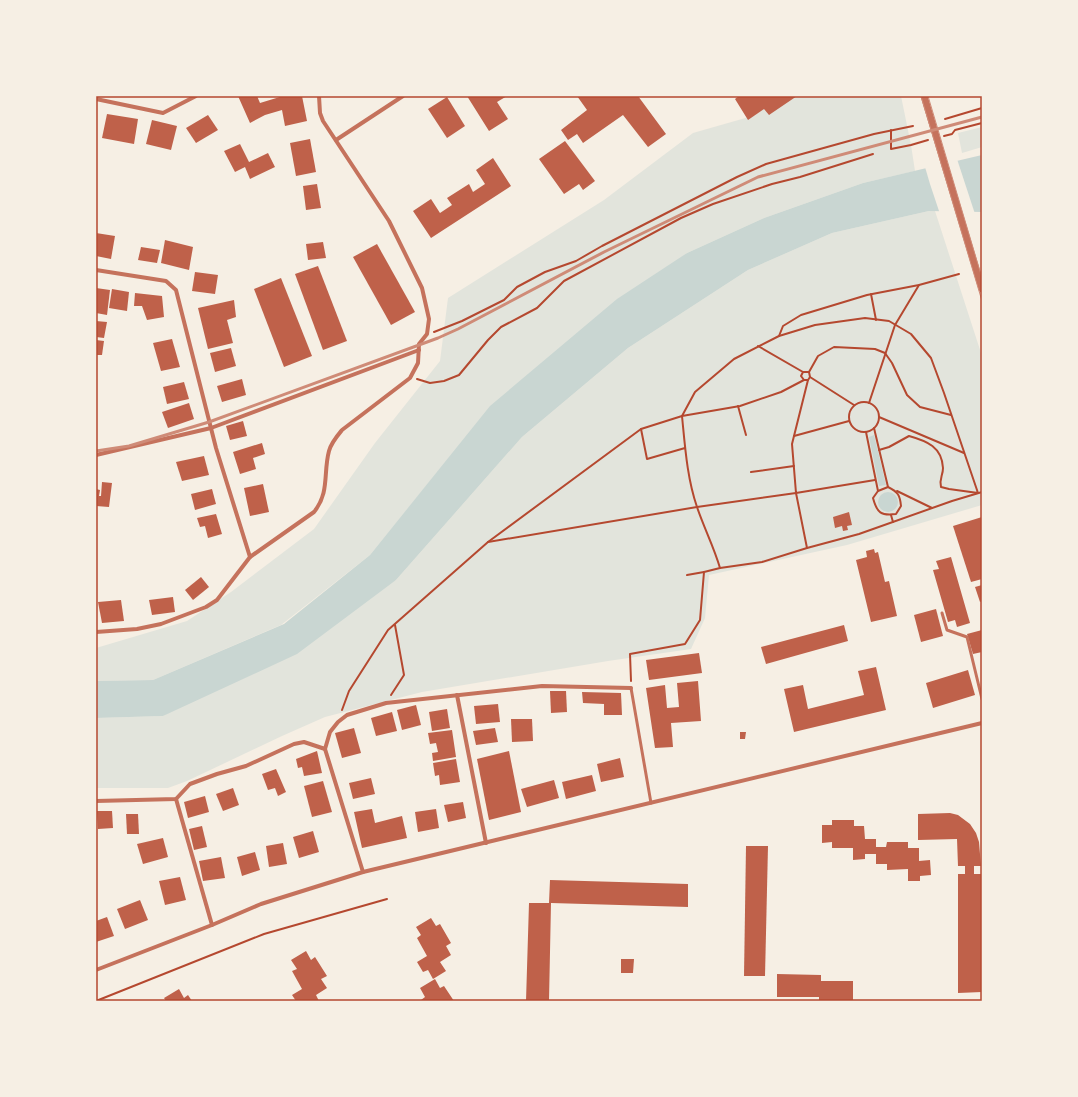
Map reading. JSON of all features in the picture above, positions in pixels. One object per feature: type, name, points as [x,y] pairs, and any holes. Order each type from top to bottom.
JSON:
[{"type":"street","points":[[96,99],[163,113],[196,96]]},
{"type":"street","points":[[96,632],[137,629],[161,624],[206,608],[217,600],[250,557],[314,512],[320,504],[324,493],[329,451],[334,440],[342,430],[410,378],[418,363],[419,344],[427,334],[429,319],[422,288],[388,221],[323,121],[320,113],[318,96]]},
{"type":"street","points":[[336,140],[403,96]]},
{"type":"street","points":[[925,99],[982,289]]},
{"type":"street","points":[[96,270],[166,281],[176,290],[211,428],[250,557]]},
{"type":"street","points":[[96,455],[211,428],[419,350]]},
{"type":"street","points":[[363,872],[325,749],[330,732],[338,722],[348,715],[386,703],[542,686],[632,688]]},
{"type":"street","points":[[457,695],[486,843]]},
{"type":"street","points":[[96,970],[212,925],[261,904],[363,872],[982,723]]},
{"type":"street","points":[[96,801],[176,799],[190,784],[217,774],[246,766],[294,744],[304,742],[325,749]]},
{"type":"street","points":[[176,799],[212,925]]},
{"type":"lane","points":[[942,612],[947,630],[967,637],[982,699]]},
{"type":"lane","points":[[632,688],[651,803]]},
{"type":"path","points":[[944,119],[982,108]]},
{"type":"path","points":[[939,137],[952,134],[955,130],[982,123]]},
{"type":"path","points":[[427,334],[462,321],[504,300],[517,287],[545,272],[576,261],[602,246],[737,177],[766,164],[891,130],[913,126]]},
{"type":"path","points":[[891,130],[890,149],[932,139]]},
{"type":"path","points":[[410,378],[430,383],[444,381],[459,375],[488,340],[502,327],[537,308],[564,281],[681,218],[719,202],[772,184],[874,154]]},
{"type":"path","points":[[780,336],[783,326],[801,315],[871,294],[919,285],[959,274]]},
{"type":"path","points":[[870,403],[895,325],[919,285]]},
{"type":"path","points":[[871,294],[876,320]]},
{"type":"path","points":[[720,568],[697,507],[688,472],[682,416],[695,392],[734,359],[780,336],[815,325],[864,318],[889,321],[911,334],[931,358],[978,493]]},
{"type":"path","points":[[758,346],[803,372],[809,372]]},
{"type":"path","points":[[807,548],[796,494],[792,444],[810,377],[809,372],[818,356],[834,347],[875,349],[885,353],[892,363],[907,395],[920,407],[951,415]]},
{"type":"path","points":[[803,372],[801,376],[804,380]]},
{"type":"path","points":[[810,377],[854,406]]},
{"type":"path","points":[[338,722],[349,691],[388,630],[394,624],[488,542],[641,429],[682,416],[738,406],[782,392],[804,380],[808,380]]},
{"type":"path","points":[[870,403],[875,406],[879,417],[877,424],[872,430],[866,432],[860,432],[852,428],[849,421],[850,410],[854,406],[870,403]]},
{"type":"path","points":[[738,406],[746,435]]},
{"type":"path","points":[[879,417],[964,453]]},
{"type":"path","points":[[794,436],[849,421]]},
{"type":"path","points":[[874,428],[888,487]]},
{"type":"path","points":[[641,429],[647,459],[686,448]]},
{"type":"path","points":[[866,432],[878,491]]},
{"type":"path","points":[[879,450],[889,447],[909,436],[924,440],[934,446],[942,462],[943,470],[939,480],[941,487],[978,493]]},
{"type":"path","points":[[751,472],[794,466]]},
{"type":"path","points":[[488,542],[697,507],[796,494],[875,480]]},
{"type":"path","points":[[896,491],[900,496],[901,506],[896,514],[881,514],[876,509],[873,498],[878,491],[888,487],[932,508]]},
{"type":"path","points":[[687,575],[720,568],[762,562],[859,534],[982,492]]},
{"type":"path","points":[[891,515],[893,522]]},
{"type":"path","points":[[632,688],[630,654],[685,644],[700,620],[704,572]]},
{"type":"path","points":[[386,703],[404,675],[394,624]]},
{"type":"path","points":[[96,1001],[264,934],[387,899]]},
{"type":"shaded area","points":[[749,96],[901,96],[915,171],[863,183],[764,218],[687,253],[492,405],[370,555],[281,625],[153,680],[96,681],[96,648],[187,621],[231,592],[314,529],[375,443],[440,361],[448,298],[604,200],[693,133],[756,115]]},
{"type":"shaded area","points":[[982,127],[982,147],[962,153],[958,133]]},
{"type":"shaded area","points":[[982,155],[982,212],[929,211],[832,233],[748,270],[628,348],[522,437],[396,580],[297,654],[163,716],[96,718],[96,681],[153,680],[284,624],[370,555],[490,406],[617,299],[687,253],[764,218],[863,183]]},
{"type":"shaded area","points":[[929,211],[935,211],[982,356],[982,505],[847,545],[709,575],[705,618],[691,649],[608,661],[422,692],[325,717],[187,781],[168,788],[96,788],[96,718],[163,716],[396,580],[522,437],[628,348],[748,270],[832,233]]},
{"type":"shaded area","points":[[874,435],[886,485],[879,486],[869,437]]},
{"type":"shaded area","points":[[884,492],[892,492],[898,498],[898,506],[892,512],[884,512],[878,506],[878,498]]},
{"type":"pier","points":[[957,159],[975,214],[940,214],[930,184],[925,167]]},
{"type":"building","points":[[238,96],[257,96],[260,103],[283,96],[302,96],[307,121],[285,126],[282,110],[265,115],[250,123]]},
{"type":"building","points":[[467,96],[507,96],[497,102],[508,119],[489,131]]},
{"type":"building","points":[[577,96],[638,96],[666,134],[648,147],[623,115],[583,143],[577,134],[568,140],[561,130],[587,110]]},
{"type":"building","points":[[739,96],[797,96],[769,115],[764,109],[748,120],[735,99]]},
{"type":"building","points":[[447,97],[465,126],[447,138],[428,109]]},
{"type":"building","points":[[107,114],[138,119],[134,144],[102,138]]},
{"type":"building","points":[[208,115],[218,130],[196,143],[186,128]]},
{"type":"building","points":[[152,120],[177,126],[171,150],[146,144]]},
{"type":"building","points":[[310,139],[316,172],[296,176],[290,143]]},
{"type":"building","points":[[565,141],[595,181],[583,190],[579,184],[564,194],[539,159]]},
{"type":"building","points":[[240,144],[249,162],[268,153],[275,167],[250,179],[245,167],[235,172],[224,151]]},
{"type":"building","points":[[493,158],[511,186],[431,238],[413,211],[431,199],[440,213],[452,205],[447,198],[469,184],[473,192],[485,184],[476,170]]},
{"type":"building","points":[[317,184],[321,208],[306,210],[303,186]]},
{"type":"building","points":[[96,233],[115,236],[111,259],[96,256]]},
{"type":"building","points":[[165,240],[193,247],[189,270],[161,263]]},
{"type":"building","points":[[323,242],[326,258],[308,260],[306,244]]},
{"type":"building","points":[[377,244],[415,312],[391,325],[353,257]]},
{"type":"building","points":[[141,247],[160,250],[157,263],[138,260]]},
{"type":"building","points":[[318,266],[347,341],[323,350],[295,274]]},
{"type":"building","points":[[195,272],[218,275],[215,294],[192,291]]},
{"type":"building","points":[[281,278],[312,356],[284,367],[254,289]]},
{"type":"building","points":[[96,288],[110,290],[107,315],[96,313]]},
{"type":"building","points":[[112,289],[129,292],[127,311],[109,308]]},
{"type":"building","points":[[135,293],[162,296],[164,317],[147,320],[142,306],[134,306]]},
{"type":"building","points":[[234,300],[236,317],[227,320],[233,343],[208,349],[198,308]]},
{"type":"building","points":[[96,321],[107,322],[104,338],[96,337]]},
{"type":"building","points":[[172,339],[180,367],[161,371],[153,343]]},
{"type":"building","points":[[96,340],[104,341],[102,355],[96,355]]},
{"type":"building","points":[[231,348],[236,366],[215,372],[210,353]]},
{"type":"building","points":[[242,379],[246,395],[222,402],[217,386]]},
{"type":"building","points":[[184,382],[189,399],[167,404],[163,387]]},
{"type":"building","points":[[189,403],[194,419],[168,428],[162,412]]},
{"type":"building","points":[[243,421],[247,436],[230,440],[226,426]]},
{"type":"building","points":[[262,443],[265,454],[253,458],[256,469],[240,474],[233,452]]},
{"type":"building","points":[[204,456],[209,475],[182,481],[176,462]]},
{"type":"building","points":[[102,482],[112,483],[109,507],[96,506],[96,489],[100,490],[99,496],[101,496]]},
{"type":"building","points":[[263,484],[269,512],[250,516],[244,488]]},
{"type":"building","points":[[212,489],[216,504],[195,510],[191,494]]},
{"type":"building","points":[[849,512],[852,525],[847,526],[848,530],[843,531],[842,526],[835,528],[833,517]]},
{"type":"building","points":[[216,514],[222,534],[208,538],[205,526],[200,527],[197,518]]},
{"type":"building","points":[[982,517],[982,579],[971,582],[953,526]]},
{"type":"building","points":[[874,549],[875,553],[878,552],[885,582],[889,581],[897,616],[871,622],[856,560],[867,557],[866,551]]},
{"type":"building","points":[[951,557],[970,623],[957,627],[955,620],[948,622],[933,570],[939,569],[936,561]]},
{"type":"building","points":[[201,577],[209,587],[193,600],[185,590]]},
{"type":"building","points":[[982,585],[982,601],[980,602],[975,587]]},
{"type":"building","points":[[173,597],[175,612],[152,615],[149,600]]},
{"type":"building","points":[[121,600],[124,621],[102,623],[98,602]]},
{"type":"building","points":[[936,609],[943,636],[921,642],[914,615]]},
{"type":"building","points":[[844,625],[848,641],[766,664],[761,647]]},
{"type":"building","points":[[982,630],[982,652],[973,654],[967,634]]},
{"type":"building","points":[[699,653],[702,673],[649,680],[646,660]]},
{"type":"building","points":[[876,667],[886,710],[794,732],[784,689],[803,685],[808,709],[864,695],[858,671]]},
{"type":"building","points":[[968,670],[975,695],[933,708],[926,683]]},
{"type":"building","points":[[698,681],[701,721],[671,723],[673,747],[655,748],[646,688],[665,685],[667,708],[679,707],[677,683]]},
{"type":"building","points":[[550,691],[566,691],[567,712],[551,713]]},
{"type":"building","points":[[582,692],[621,693],[622,715],[604,715],[604,704],[583,703]]},
{"type":"building","points":[[498,704],[500,722],[476,724],[474,706]]},
{"type":"building","points":[[416,705],[421,725],[402,730],[397,710]]},
{"type":"building","points":[[447,709],[450,728],[432,731],[429,712]]},
{"type":"building","points":[[392,712],[397,731],[376,736],[371,718]]},
{"type":"building","points":[[511,719],[532,719],[533,741],[512,742]]},
{"type":"building","points":[[354,728],[361,753],[342,758],[335,733]]},
{"type":"building","points":[[495,728],[498,742],[476,745],[473,731]]},
{"type":"building","points":[[452,730],[456,757],[433,761],[432,753],[438,752],[436,743],[430,744],[428,733]]},
{"type":"building","points":[[740,732],[746,732],[745,739],[740,739]]},
{"type":"building","points":[[317,751],[322,773],[304,776],[302,767],[298,768],[296,759]]},
{"type":"building","points":[[509,751],[521,812],[489,820],[477,759]]},
{"type":"building","points":[[620,758],[624,777],[601,782],[597,764]]},
{"type":"building","points":[[456,759],[460,782],[440,785],[439,775],[435,776],[433,763]]},
{"type":"building","points":[[276,769],[286,792],[278,796],[275,788],[268,790],[262,774]]},
{"type":"building","points":[[592,775],[596,791],[566,799],[562,782]]},
{"type":"building","points":[[371,778],[375,794],[353,799],[349,783]]},
{"type":"building","points":[[554,780],[559,798],[527,807],[521,789]]},
{"type":"building","points":[[323,781],[332,812],[312,817],[304,786]]},
{"type":"building","points":[[233,788],[239,805],[223,811],[216,794]]},
{"type":"building","points":[[205,796],[209,812],[188,818],[184,802]]},
{"type":"building","points":[[463,802],[466,818],[448,822],[444,805]]},
{"type":"building","points":[[372,809],[375,823],[402,816],[407,838],[362,848],[354,812]]},
{"type":"building","points":[[436,809],[439,828],[418,832],[415,812]]},
{"type":"building","points":[[97,811],[112,811],[113,828],[98,829]]},
{"type":"building","points":[[950,813],[958,815],[970,824],[976,833],[979,842],[981,866],[974,866],[974,874],[982,874],[982,992],[958,993],[958,874],[965,874],[965,866],[958,866],[957,839],[918,840],[918,814]]},
{"type":"building","points":[[126,814],[138,814],[139,834],[127,834]]},
{"type":"building","points":[[832,820],[854,820],[854,826],[864,826],[865,839],[876,839],[876,847],[886,847],[887,842],[908,842],[908,848],[919,848],[919,861],[930,860],[931,875],[920,876],[920,881],[908,881],[908,869],[887,870],[887,864],[876,864],[876,854],[865,854],[865,859],[853,860],[853,848],[832,848],[832,842],[822,843],[822,825],[832,825]]},
{"type":"building","points":[[202,826],[207,847],[194,850],[189,829]]},
{"type":"building","points":[[313,831],[319,852],[299,858],[293,837]]},
{"type":"building","points":[[163,838],[168,857],[143,864],[137,844]]},
{"type":"building","points":[[283,843],[287,864],[269,867],[266,846]]},
{"type":"building","points":[[746,846],[768,846],[765,976],[744,976]]},
{"type":"building","points":[[255,852],[260,870],[242,876],[237,857]]},
{"type":"building","points":[[221,857],[225,878],[203,881],[199,861]]},
{"type":"building","points":[[180,877],[186,900],[165,905],[159,881]]},
{"type":"building","points":[[550,880],[688,884],[688,907],[551,903],[549,1001],[526,1001],[529,903],[549,903]]},
{"type":"building","points":[[140,900],[148,920],[125,929],[117,909]]},
{"type":"building","points":[[107,917],[114,936],[96,942],[96,921]]},
{"type":"building","points":[[431,918],[436,926],[440,924],[451,943],[446,946],[451,955],[440,962],[446,971],[433,979],[428,970],[423,972],[417,962],[427,956],[417,938],[421,935],[416,927]]},
{"type":"building","points":[[306,951],[311,960],[315,957],[327,976],[321,979],[327,988],[316,995],[319,1001],[296,1001],[292,995],[302,989],[292,971],[297,969],[291,960]]},
{"type":"building","points":[[621,959],[634,959],[633,973],[621,973]]},
{"type":"building","points":[[777,974],[821,975],[821,981],[853,981],[853,1001],[819,1001],[819,997],[777,997]]},
{"type":"building","points":[[435,979],[440,988],[444,986],[454,1001],[421,1001],[425,997],[420,988]]},
{"type":"building","points":[[179,989],[184,998],[188,995],[192,1001],[166,1001],[164,998]]},
{"type":"tram line","points":[[921,96],[982,301]]},
{"type":"tram line","points":[[928,96],[982,278]]},
{"type":"railway","points":[[96,451],[129,446],[209,422],[438,338],[458,329],[604,252],[758,177],[982,117]]}]
